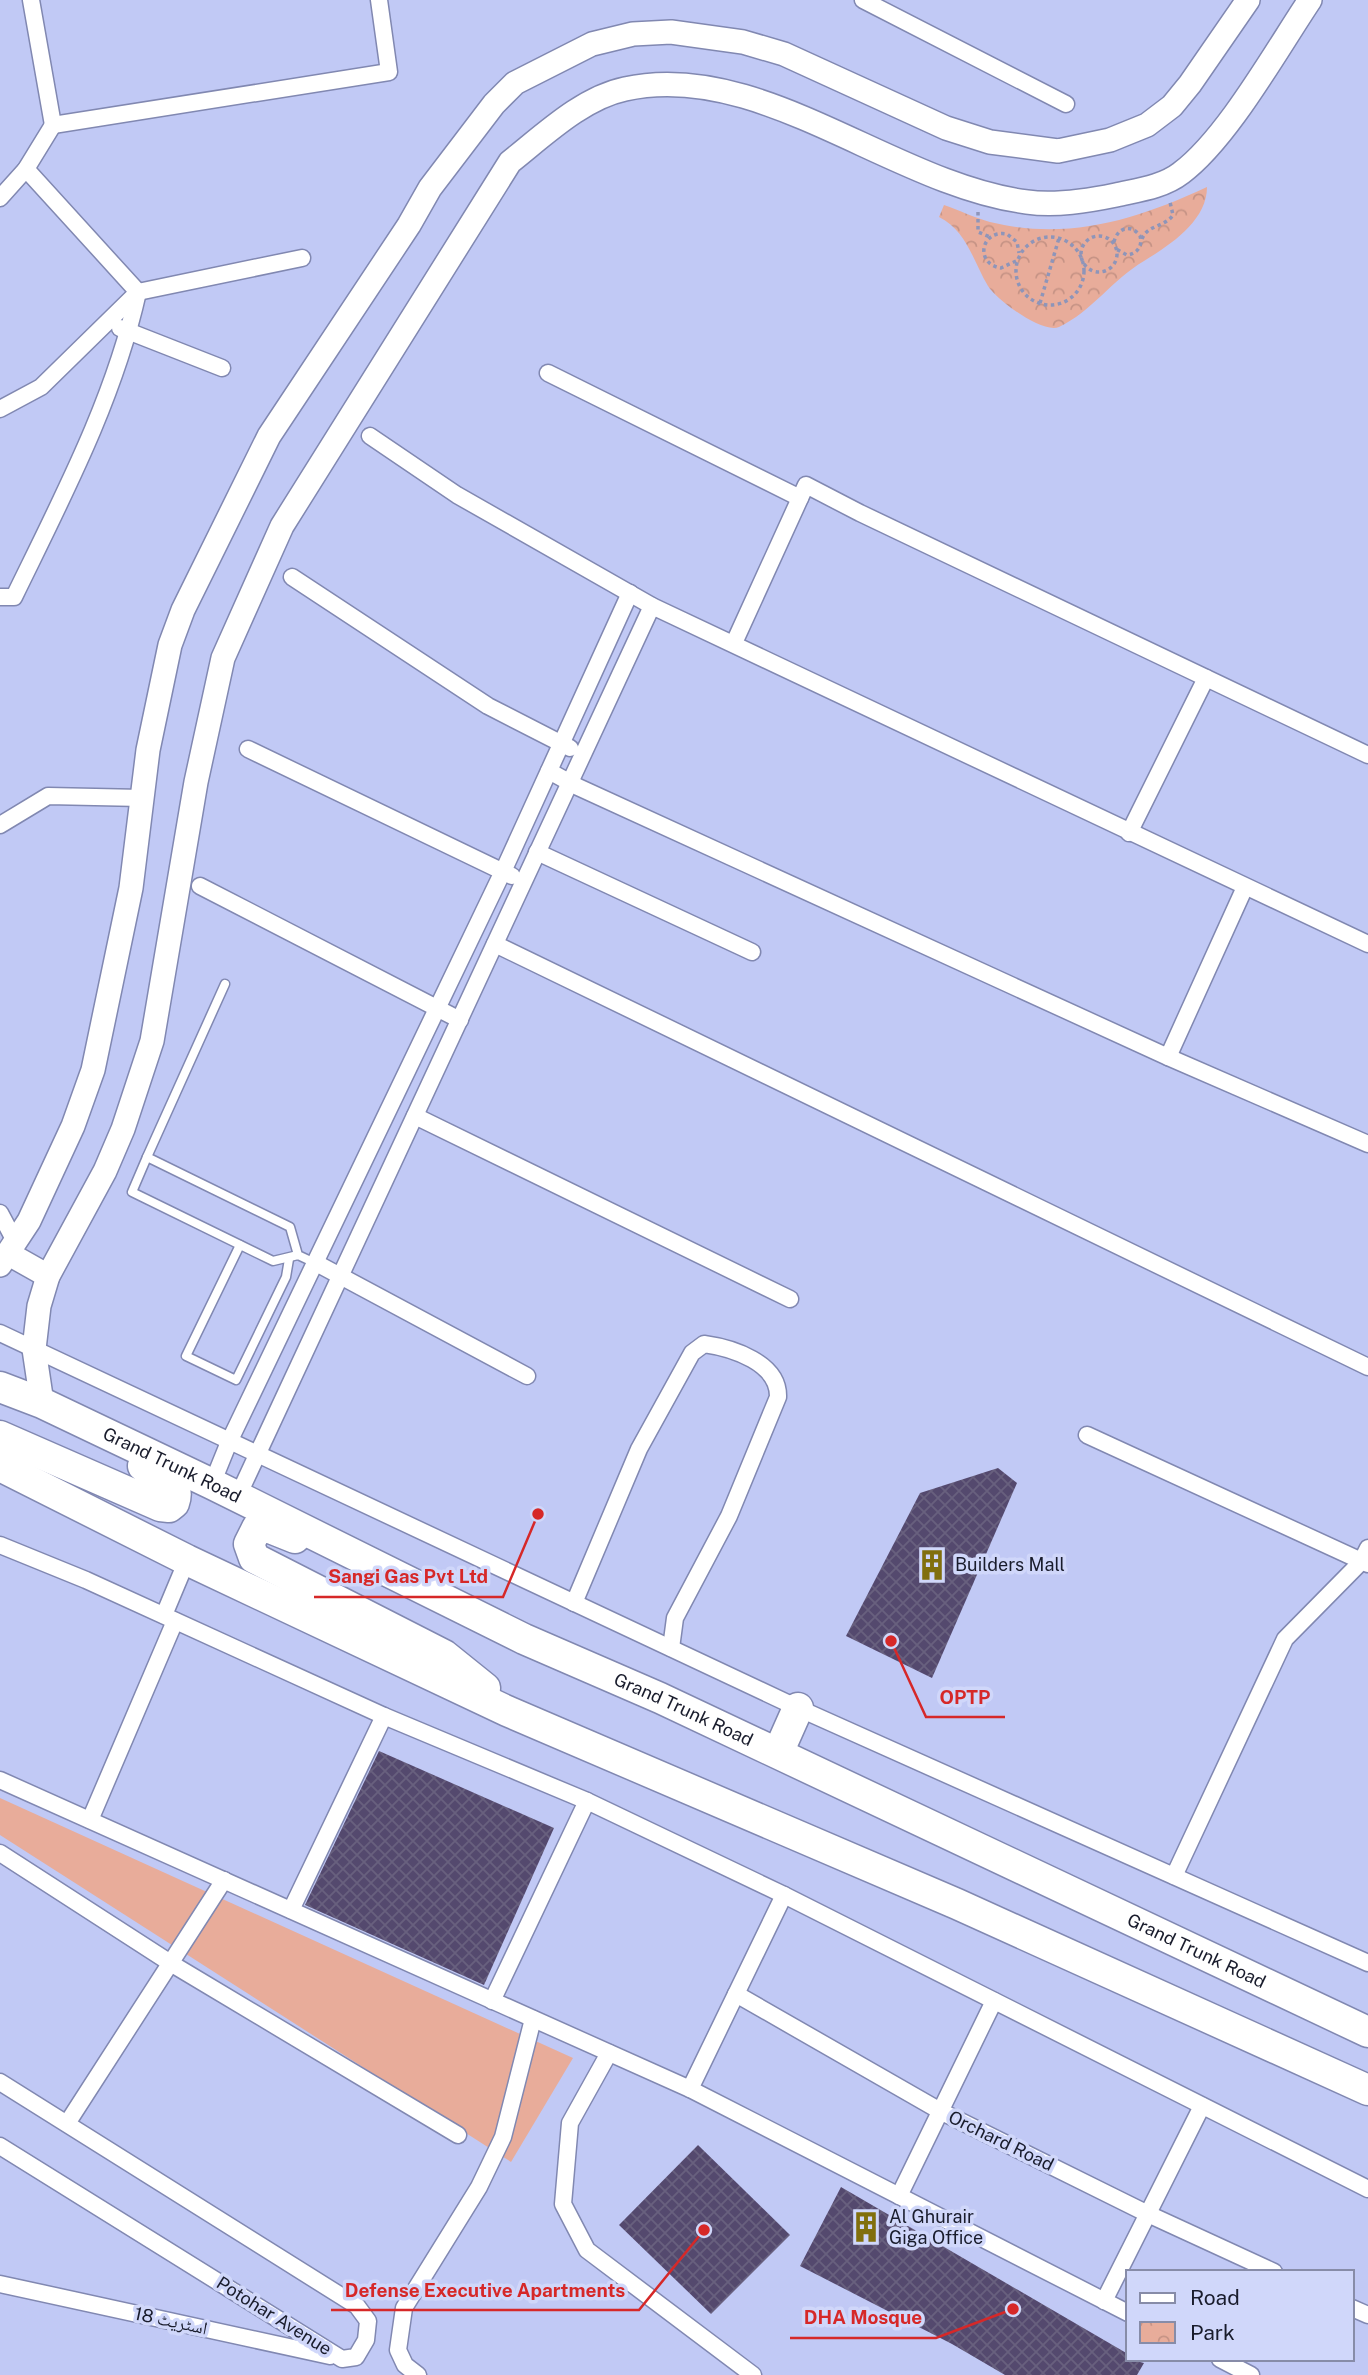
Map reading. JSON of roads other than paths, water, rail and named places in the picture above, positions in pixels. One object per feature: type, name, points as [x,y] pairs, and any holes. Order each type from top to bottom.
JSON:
[{"type":"highway","name":"Grand Trunk Road","points":[[0,1387],[42,1403],[225,1490],[524,1639],[778,1753],[1368,2032]]},
{"type":"highway","points":[[0,1400],[171,1481],[176,1489],[174,1503],[169,1507],[160,1506],[0,1436]]},
{"type":"highway","points":[[0,1466],[187,1560],[507,1711],[957,1904],[1368,2090]]},
{"type":"highway","points":[[507,1711],[484,1687],[444,1655],[254,1558],[248,1544],[251,1534],[257,1528],[270,1528],[449,1617],[524,1639]]},
{"type":"highway","points":[[778,1753],[798,1708]]},
{"type":"street","points":[[0,198],[26,169],[53,125],[31,0]]},
{"type":"street","points":[[53,125],[389,72],[379,0]]},
{"type":"street","points":[[863,0],[1066,104]]},
{"type":"street","points":[[8,1254],[64,1146],[93,1070],[131,888],[148,750],[170,645],[220,532],[269,436],[409,225],[430,188],[494,104],[515,83],[592,44],[633,34],[671,32],[743,42],[784,54],[946,128],[990,142],[1058,151],[1110,140],[1147,125],[1172,106],[1248,0]]},
{"type":"street","points":[[42,1403],[34,1349],[35,1326],[48,1276],[105,1171],[123,1129],[152,1041],[196,782],[223,658],[282,526],[510,162],[561,122],[623,89],[690,83],[723,89],[769,106],[932,176],[982,192],[1028,202],[1072,203],[1164,183],[1181,173],[1220,132],[1310,0]]},
{"type":"street","points":[[26,169],[138,292]]},
{"type":"street","points":[[0,410],[41,387],[138,292],[302,258]]},
{"type":"street","points":[[0,597],[14,597],[87,447],[128,334],[138,292]]},
{"type":"street","points":[[109,321],[128,334],[222,368]]},
{"type":"street","points":[[548,373],[800,498]]},
{"type":"street","points":[[370,436],[457,495],[652,606],[1368,944]]},
{"type":"street","points":[[734,643],[806,485],[1368,755]]},
{"type":"street","points":[[292,577],[488,706],[581,755]]},
{"type":"street","points":[[225,1490],[229,1442],[503,871],[630,593]]},
{"type":"street","points":[[225,1490],[257,1455],[652,606]]},
{"type":"street","points":[[1129,833],[1206,678]]},
{"type":"street","points":[[248,749],[523,882]]},
{"type":"street","points":[[549,771],[1168,1057],[1368,1144]]},
{"type":"street","points":[[0,825],[48,796],[142,799]]},
{"type":"street","points":[[537,852],[752,953]]},
{"type":"street","points":[[200,886],[460,1020]]},
{"type":"street","points":[[1168,1057],[1245,887]]},
{"type":"street","points":[[495,944],[1368,1367]]},
{"type":"street","points":[[415,1116],[790,1300]]},
{"type":"street","points":[[0,1213],[8,1254]]},
{"type":"street","points":[[8,1254],[48,1276]]},
{"type":"street","points":[[316,1263],[527,1376]]},
{"type":"street","points":[[0,1333],[798,1708],[1368,1963]]},
{"type":"street","points":[[574,1603],[639,1450],[692,1353],[704,1344],[741,1355],[771,1371],[778,1385],[778,1397],[729,1516],[675,1618],[671,1648]]},
{"type":"street","points":[[1087,1435],[1366,1558],[1285,1639],[1174,1876]]},
{"type":"street","points":[[0,1545],[384,1716],[587,1801],[784,1895],[1368,2189]]},
{"type":"street","points":[[90,1820],[169,1618],[187,1560]]},
{"type":"street","points":[[291,1910],[384,1716]]},
{"type":"street","points":[[0,1780],[690,2089],[1126,2313]]},
{"type":"street","points":[[492,2001],[587,1801]]},
{"type":"street","points":[[0,1853],[172,1964],[457,2135]]},
{"type":"street","points":[[68,2122],[224,1880]]},
{"type":"street","points":[[690,2089],[784,1895]]},
{"type":"street","name":"Orchard Road","points":[[736,1994],[942,2112],[1148,2214],[1270,2270]]},
{"type":"street","points":[[899,2196],[994,2001]]},
{"type":"street","points":[[418,2375],[405,2365],[398,2350],[404,2308],[479,2188],[503,2137],[533,2019]]},
{"type":"street","points":[[609,2053],[570,2123],[563,2204],[587,2249],[753,2375]]},
{"type":"street","name":"Potohar Avenue","points":[[0,2146],[342,2358],[356,2357],[366,2340],[368,2321],[358,2306],[68,2122],[3,2090]]},
{"type":"street","points":[[1104,2301],[1202,2106]]},
{"type":"street","name":"اسٹریٹ 18","points":[[0,2284],[342,2358]]},
{"type":"street","points":[[1224,2361],[1251,2375]]},
{"type":"lane","points":[[225,984],[132,1192],[273,1261],[298,1255],[316,1263]]},
{"type":"lane","points":[[147,1157],[290,1227],[298,1255]]},
{"type":"lane","points":[[240,1245],[186,1356],[236,1380],[286,1277],[289,1259]]},
{"type":"place","name":"Sangi Gas Pvt Ltd","points":[[538,1514]]},
{"type":"place","name":"Builders Mall","points":[[932,1565]]},
{"type":"place","name":"OPTP","points":[[891,1641]]},
{"type":"place","name":"Al Ghurair Giga Office","points":[[866,2227]]},
{"type":"place","name":"Defense Executive Apartments","points":[[704,2230]]},
{"type":"place","name":"DHA Mosque","points":[[1013,2309]]}]
